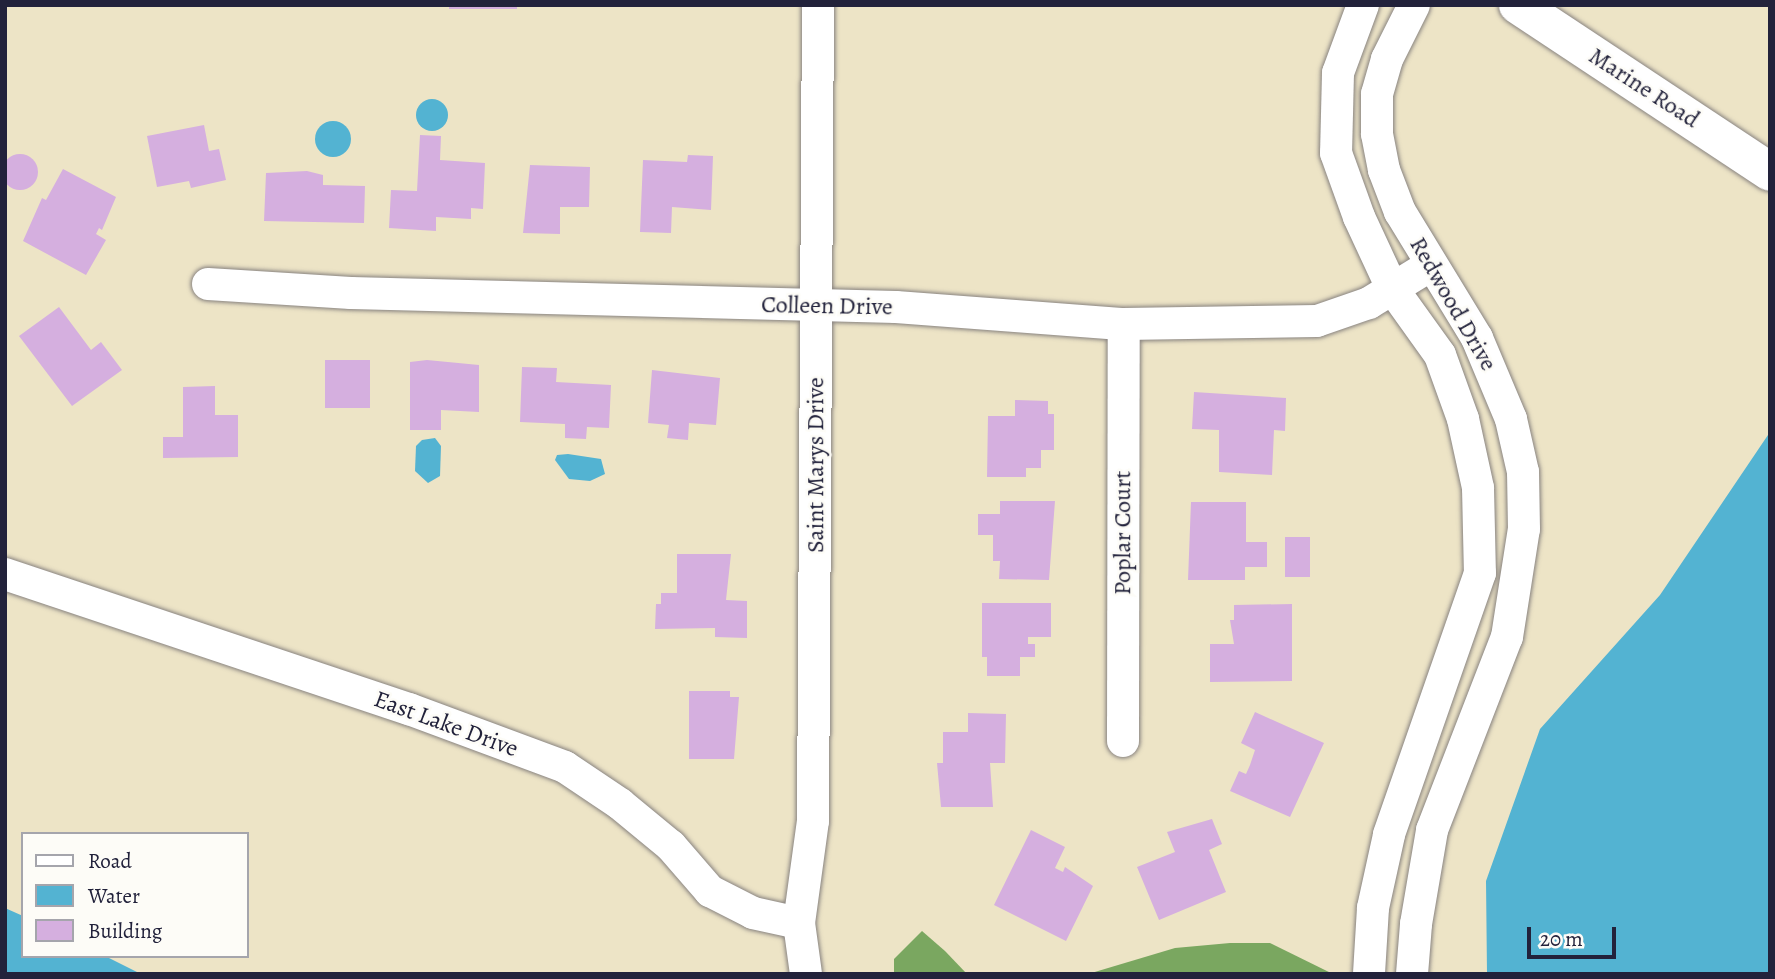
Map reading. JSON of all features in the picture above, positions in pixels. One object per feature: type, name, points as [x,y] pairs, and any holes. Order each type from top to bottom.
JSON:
[{"type":"main road","name":"Marine Road","points":[[1518,5],[1770,172]]},
{"type":"street","name":"Saint Marys Drive","points":[[799,923],[813,821],[818,5]]},
{"type":"street","name":"Redwood Drive","points":[[1363,5],[1338,73],[1336,153],[1359,217],[1392,288],[1440,355],[1462,419],[1478,488],[1480,573],[1389,835],[1373,908],[1369,974]]},
{"type":"street","name":"Redwood Drive","points":[[1412,974],[1416,924],[1433,830],[1507,637],[1524,529],[1522,472],[1511,419],[1477,338],[1400,212],[1377,134],[1377,94],[1387,59],[1413,5]]},
{"type":"street","name":"Colleen Drive","points":[[208,284],[817,307],[896,307],[1124,324],[1317,321],[1357,308],[1431,265]]},
{"type":"street","name":"Poplar Court","points":[[1123,741],[1124,324]]},
{"type":"street","name":"East Lake Drive","points":[[5,574],[409,709],[565,767],[620,804],[671,846],[710,891],[753,914],[799,923]]},
{"type":"street","points":[[799,923],[806,974]]},
{"type":"green space","points":[[922,931],[967,974],[894,974],[894,959]]},
{"type":"green space","points":[[1230,943],[1270,943],[1333,974],[1088,974],[1175,948]]},
{"type":"water","points":[[432,99],[443,104],[448,115],[443,126],[432,131],[421,126],[416,115],[421,104]]},
{"type":"water","points":[[333,121],[346,126],[351,139],[346,152],[333,157],[320,152],[315,139],[320,126]]},
{"type":"water","points":[[1770,432],[1770,974],[1487,974],[1486,881],[1540,729],[1660,595]]},
{"type":"water","points":[[435,438],[441,446],[440,476],[428,483],[415,471],[416,446],[422,440]]},
{"type":"water","points":[[557,455],[601,459],[605,474],[590,481],[569,479],[555,460]]},
{"type":"water","points":[[5,908],[21,915],[21,958],[109,958],[141,974],[5,974]]},
{"type":"building","points":[[449,5],[517,5],[517,9],[449,9]]},
{"type":"building","points":[[204,125],[209,151],[219,149],[226,180],[191,188],[189,181],[157,187],[147,136]]},
{"type":"building","points":[[420,135],[441,136],[440,160],[485,163],[483,209],[471,208],[471,219],[436,217],[436,231],[389,228],[391,190],[417,191]]},
{"type":"building","points":[[20,154],[33,159],[38,172],[33,185],[20,190],[7,185],[2,172],[7,159]]},
{"type":"building","points":[[688,155],[713,156],[711,210],[672,207],[671,233],[640,232],[643,160],[687,162]]},
{"type":"building","points":[[530,165],[590,167],[589,207],[560,207],[560,234],[523,233]]},
{"type":"building","points":[[63,169],[116,197],[102,230],[99,228],[96,234],[106,240],[86,275],[23,241],[42,198],[46,200]]},
{"type":"building","points":[[307,171],[323,175],[323,185],[365,186],[364,223],[264,221],[266,173]]},
{"type":"building","points":[[59,307],[91,350],[101,342],[122,370],[72,406],[19,336]]},
{"type":"building","points":[[325,360],[370,360],[370,408],[325,408]]},
{"type":"building","points":[[427,360],[479,365],[479,412],[441,410],[441,430],[410,430],[410,362]]},
{"type":"building","points":[[522,367],[557,368],[556,382],[611,385],[609,428],[587,427],[586,439],[565,438],[565,424],[520,422]]},
{"type":"building","points":[[652,370],[720,378],[716,425],[689,423],[688,440],[667,438],[669,425],[648,423]]},
{"type":"building","points":[[215,386],[215,415],[238,415],[238,457],[163,458],[163,437],[183,437],[183,387]]},
{"type":"building","points":[[1194,392],[1286,398],[1285,431],[1274,430],[1272,475],[1219,472],[1219,430],[1192,429]]},
{"type":"building","points":[[1015,400],[1048,401],[1048,414],[1054,414],[1054,450],[1041,450],[1041,468],[1026,468],[1026,477],[987,477],[988,416],[1015,416]]},
{"type":"building","points":[[1000,501],[1055,501],[1049,580],[999,579],[1000,561],[993,561],[993,535],[978,535],[978,514],[1000,514]]},
{"type":"building","points":[[1191,502],[1246,502],[1246,542],[1267,542],[1267,567],[1245,567],[1245,580],[1188,580]]},
{"type":"building","points":[[1285,537],[1310,537],[1310,577],[1285,577]]},
{"type":"building","points":[[677,554],[731,554],[726,600],[747,601],[747,638],[715,637],[715,628],[655,629],[656,604],[661,604],[661,593],[677,593]]},
{"type":"building","points":[[982,603],[1051,603],[1051,637],[1028,637],[1028,644],[1035,644],[1035,657],[1020,657],[1020,676],[987,676],[987,657],[982,657]]},
{"type":"building","points":[[1292,604],[1292,681],[1210,682],[1210,644],[1234,644],[1230,620],[1234,620],[1234,605]]},
{"type":"building","points":[[689,691],[730,691],[730,697],[739,697],[734,759],[689,759]]},
{"type":"building","points":[[1255,712],[1324,743],[1290,817],[1230,791],[1239,771],[1246,774],[1255,750],[1241,743]]},
{"type":"building","points":[[968,713],[1006,714],[1005,763],[990,763],[993,807],[941,807],[937,763],[943,763],[943,732],[968,732]]},
{"type":"building","points":[[1212,819],[1222,844],[1209,850],[1226,892],[1159,920],[1137,867],[1175,852],[1167,832]]},
{"type":"building","points":[[1031,830],[1065,847],[1055,868],[1063,872],[1065,867],[1093,886],[1066,941],[994,905]]}]
